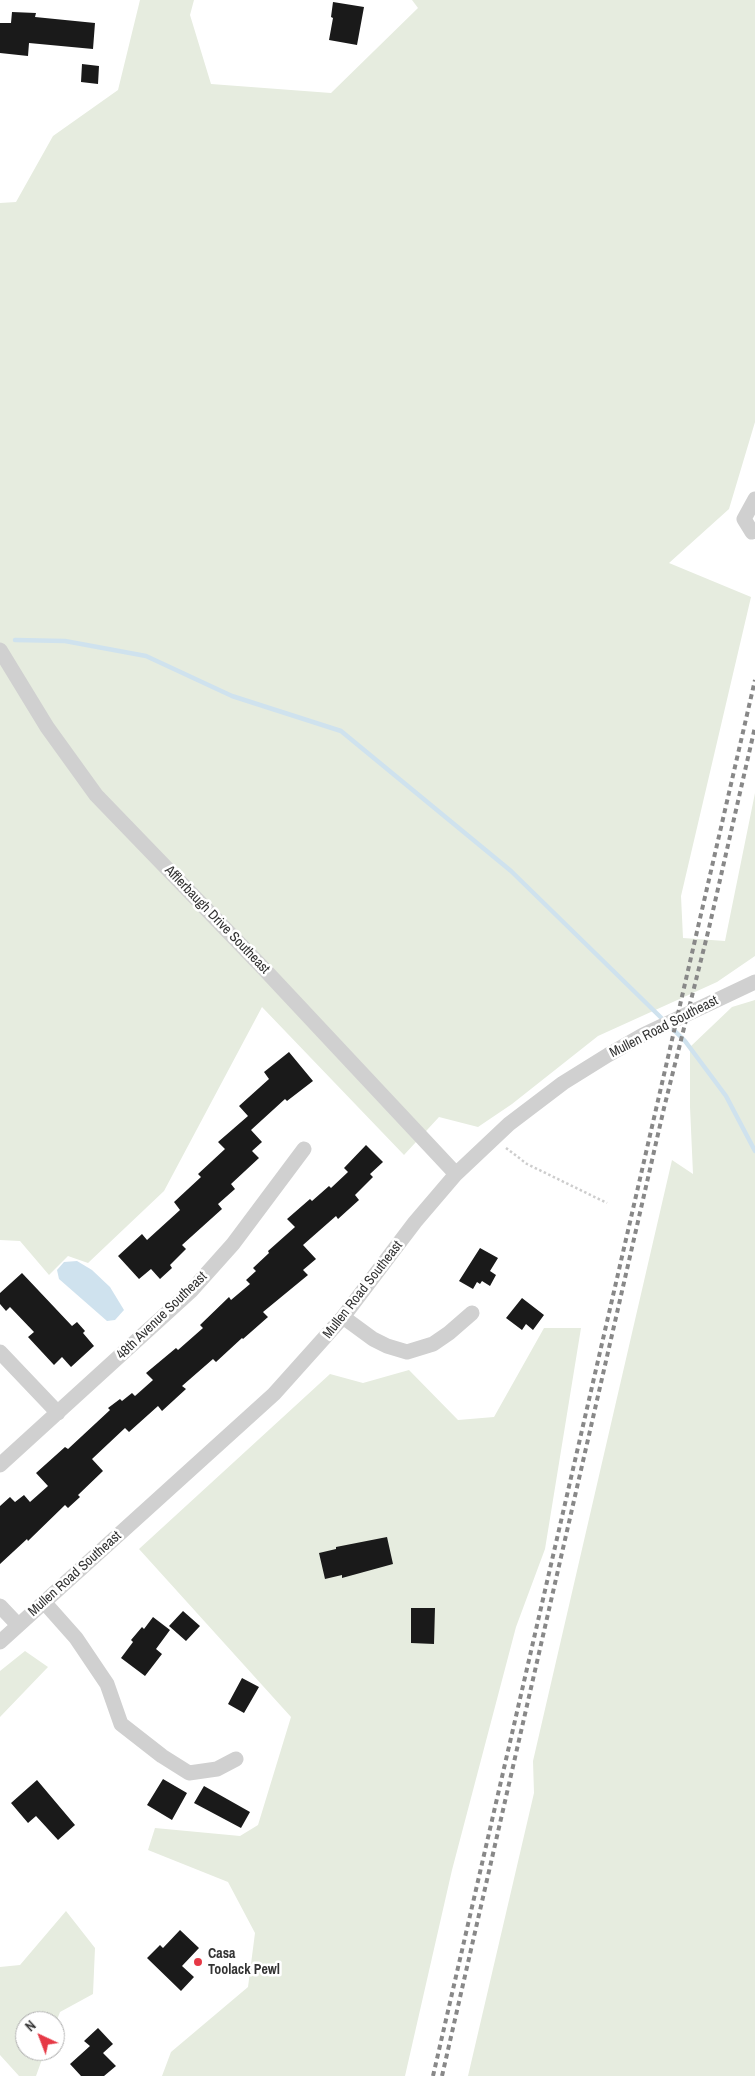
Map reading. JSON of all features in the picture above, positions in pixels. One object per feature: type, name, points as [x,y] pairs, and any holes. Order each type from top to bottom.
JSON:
[{"type":"street","points":[[755,499],[744,519],[752,532],[755,530]]},
{"type":"street","name":"Afflerbaugh Drive Southeast","points":[[0,650],[47,727],[96,795],[265,970],[456,1174]]},
{"type":"street","name":"Mullen Road Southeast","points":[[0,1642],[274,1394],[343,1317],[415,1222],[456,1174],[509,1124],[563,1083],[620,1048],[643,1035],[755,982]]},
{"type":"street","name":"48th Avenue Southeast","points":[[0,1465],[191,1291],[233,1244],[304,1149]]},
{"type":"street","points":[[343,1317],[373,1339],[387,1346],[407,1352],[433,1344],[472,1313]]},
{"type":"street","points":[[0,1352],[58,1413]]},
{"type":"street","points":[[44,1602],[76,1638],[107,1684],[121,1724],[162,1756],[190,1774],[217,1769],[236,1759]]},
{"type":"street","points":[[0,1606],[18,1626]]},
{"type":"path","points":[[492,1139],[527,1164],[607,1203]]},
{"type":"shaded area","points":[[140,0],[194,0],[190,15],[211,84],[331,93],[418,8],[412,0],[755,0],[755,422],[729,509],[669,563],[751,597],[681,896],[683,938],[725,941],[755,793],[755,956],[717,982],[598,1036],[512,1104],[478,1127],[439,1117],[404,1155],[262,1007],[164,1191],[88,1263],[68,1256],[49,1275],[20,1241],[0,1240],[0,203],[16,202],[53,136],[118,90]]},
{"type":"shaded area","points":[[755,1000],[755,2076],[468,2076],[534,1793],[533,1761],[672,1160],[693,1174],[690,1047],[732,1007]]},
{"type":"shaded area","points":[[544,1328],[581,1328],[545,1549],[516,1627],[452,1870],[405,2076],[162,2076],[171,2052],[248,1987],[255,1933],[228,1882],[148,1850],[155,1828],[240,1836],[258,1825],[291,1717],[139,1549],[330,1374],[363,1383],[409,1370],[458,1420],[494,1417]]},
{"type":"shaded area","points":[[25,1651],[48,1667],[0,1717],[0,1671]]},
{"type":"shaded area","points":[[66,1911],[95,1948],[93,1994],[62,2011],[15,2011],[15,2061],[41,2061],[36,2076],[19,2076],[0,2055],[0,1967],[20,1965]]},
{"type":"water","points":[[77,1261],[92,1270],[110,1287],[124,1310],[115,1320],[107,1321],[59,1279],[57,1270],[64,1262]]},
{"type":"building","points":[[333,2],[364,7],[357,45],[329,40],[333,18],[331,17]]},
{"type":"building","points":[[12,12],[36,13],[35,17],[95,23],[93,49],[29,43],[28,56],[0,53],[0,23],[11,23]]},
{"type":"building","points":[[82,64],[99,66],[98,84],[81,82]]},
{"type":"building","points":[[289,1052],[313,1081],[287,1101],[285,1099],[251,1130],[262,1142],[252,1151],[259,1158],[231,1184],[235,1189],[218,1204],[222,1209],[182,1245],[186,1249],[170,1265],[172,1268],[160,1279],[151,1269],[139,1279],[118,1256],[142,1234],[147,1240],[180,1210],[174,1202],[201,1177],[198,1174],[225,1149],[218,1142],[248,1116],[239,1106],[269,1079],[264,1072]]},
{"type":"building","points":[[366,1145],[383,1162],[370,1174],[373,1177],[355,1195],[359,1200],[338,1219],[336,1216],[303,1245],[316,1259],[303,1270],[308,1275],[263,1312],[268,1317],[216,1362],[213,1359],[182,1386],[186,1389],[162,1411],[158,1406],[129,1432],[125,1428],[92,1459],[103,1471],[78,1495],[80,1497],[68,1508],[65,1505],[28,1541],[27,1539],[0,1564],[0,1506],[10,1497],[15,1502],[24,1495],[30,1502],[48,1486],[36,1473],[65,1447],[68,1449],[110,1410],[108,1408],[132,1393],[135,1396],[153,1380],[146,1373],[176,1348],[178,1350],[203,1328],[200,1325],[229,1297],[231,1300],[250,1284],[246,1280],[256,1271],[253,1268],[269,1253],[268,1251],[295,1227],[287,1219],[310,1199],[312,1201],[329,1186],[331,1188],[348,1172],[344,1168]]},
{"type":"building","points":[[480,1248],[498,1258],[490,1271],[496,1275],[490,1286],[482,1281],[480,1284],[477,1282],[473,1289],[459,1281]]},
{"type":"building","points":[[22,1273],[72,1326],[77,1322],[94,1346],[71,1367],[62,1357],[54,1365],[28,1337],[34,1332],[10,1307],[6,1311],[0,1304],[0,1293]]},
{"type":"building","points":[[522,1298],[544,1315],[533,1330],[526,1324],[522,1330],[506,1318]]},
{"type":"building","points":[[387,1537],[393,1564],[342,1578],[342,1575],[325,1579],[319,1553],[336,1549],[336,1547]]},
{"type":"building","points":[[411,1608],[435,1608],[434,1644],[411,1643]]},
{"type":"building","points":[[183,1611],[200,1626],[186,1641],[169,1626]]},
{"type":"building","points":[[153,1617],[170,1630],[156,1649],[162,1654],[145,1676],[121,1658],[133,1642],[131,1640],[142,1627],[144,1629]]},
{"type":"building","points":[[242,1678],[259,1687],[244,1713],[228,1704]]},
{"type":"building","points":[[163,1779],[187,1793],[172,1820],[147,1805]]},
{"type":"building","points":[[37,1780],[75,1825],[58,1840],[36,1816],[28,1823],[11,1803]]},
{"type":"building","points":[[204,1786],[250,1812],[241,1828],[194,1803]]},
{"type":"building","points":[[180,1930],[199,1948],[182,1966],[194,1977],[181,1991],[147,1958],[160,1945],[163,1948]]},
{"type":"building","points":[[98,2028],[113,2044],[103,2053],[116,2066],[104,2076],[81,2076],[70,2064],[90,2046],[84,2041]]},
{"type":"waterway","points":[[15,640],[65,641],[146,656],[232,696],[341,731],[511,871],[685,1041],[726,1096],[755,1151]]},
{"type":"railway","points":[[433,2076],[755,680]]},
{"type":"railway","points":[[442,2076],[664,1108],[709,928],[755,727]]},
{"type":"place","name":"Casa Toolack Pewl","points":[[198,1962]]}]
